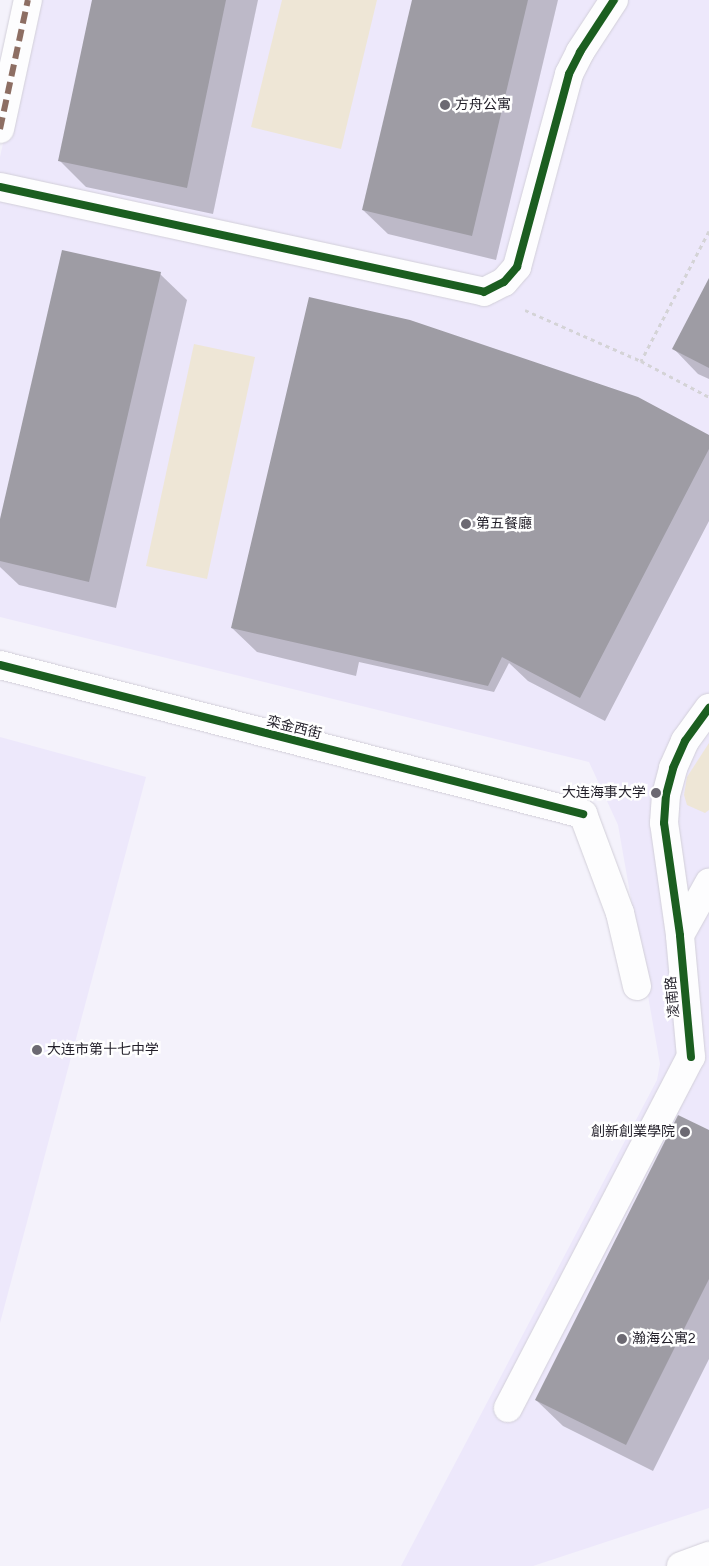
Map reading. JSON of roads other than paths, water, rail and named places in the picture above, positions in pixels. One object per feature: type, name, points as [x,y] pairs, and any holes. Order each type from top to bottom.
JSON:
[{"type":"street","points":[[0,129],[28,0]]},
{"type":"street","points":[[0,187],[484,292],[504,282],[517,267],[569,74],[580,52],[614,0]]},
{"type":"street","name":"栾金西街","points":[[0,666],[583,814],[620,913],[637,986]]},
{"type":"street","name":"凌南路","points":[[508,1408],[691,1057],[680,935],[665,841],[666,795],[673,768],[685,741],[709,708]]},
{"type":"street","points":[[680,935],[709,883]]},
{"type":"street","points":[[681,1566],[709,1556]]},
{"type":"place","name":"方舟公寓","points":[[445,105]]},
{"type":"place","name":"第五餐廳","points":[[466,524]]},
{"type":"place","name":"大连海事大学","points":[[656,793]]},
{"type":"place","name":"大连市第十七中学","points":[[37,1050]]},
{"type":"place","name":"創新創業學院","points":[[685,1132]]},
{"type":"place","name":"瀚海公寓2","points":[[622,1339]]}]
